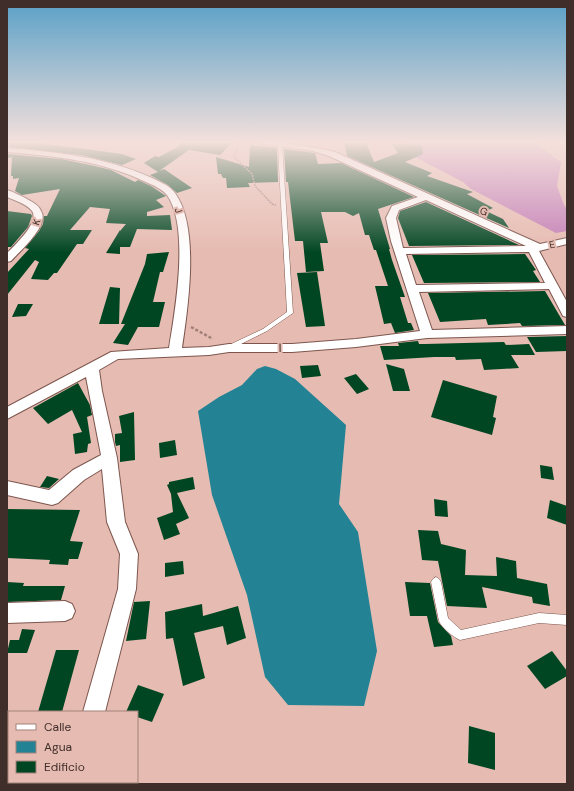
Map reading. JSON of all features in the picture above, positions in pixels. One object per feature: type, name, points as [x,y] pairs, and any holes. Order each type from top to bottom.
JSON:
[{"type":"street","name":"J","points":[[146,179],[168,191],[181,214],[184,250],[180,321],[175,352]]},
{"type":"street","name":"G","points":[[389,179],[535,248]]},
{"type":"street","points":[[7,185],[7,193]]},
{"type":"street","name":"K","points":[[7,193],[37,210],[40,218],[37,226],[7,259]]},
{"type":"street","points":[[426,197],[395,208],[391,218],[411,290],[427,334]]},
{"type":"street","name":"E","points":[[399,251],[535,248],[567,241]]},
{"type":"street","points":[[535,248],[552,286],[567,313]]},
{"type":"street","points":[[411,290],[552,286]]},
{"type":"street","name":"I","points":[[7,414],[116,355],[209,351],[229,348],[292,348],[356,343],[427,334],[567,330]]},
{"type":"street","points":[[92,368],[95,391],[109,458],[116,522],[129,554],[128,589],[94,711]]},
{"type":"street","points":[[7,488],[52,498],[64,484],[81,472],[109,458]]},
{"type":"street","points":[[7,613],[65,611]]},
{"type":"lane","points":[[229,348],[265,330],[290,313],[288,255],[282,208],[281,179]]},
{"type":"lane","points":[[436,582],[444,621],[460,635],[539,618],[567,620]]},
{"type":"path","points":[[253,179],[255,186],[272,204],[282,208]]},
{"type":"path","points":[[180,321],[229,348]]},
{"type":"shaded area","points":[[457,179],[558,179],[557,186],[567,209],[567,231],[556,233],[471,189]]},
{"type":"water","points":[[265,366],[276,369],[295,379],[346,425],[339,504],[358,532],[377,651],[364,706],[288,705],[265,677],[247,595],[212,495],[198,411],[219,397],[242,385],[257,369]]},
{"type":"building","points":[[19,179],[129,179],[135,182],[138,180],[151,186],[166,196],[156,200],[164,207],[147,212],[147,216],[170,215],[172,230],[137,229],[130,247],[120,247],[120,254],[106,253],[120,230],[126,224],[106,223],[110,209],[90,207],[70,230],[92,230],[83,244],[77,244],[57,273],[54,273],[48,280],[31,279],[39,262],[35,260],[7,295],[7,273],[29,249],[25,248],[39,231],[43,224],[44,216],[47,216],[60,189],[22,195],[15,191]]},
{"type":"building","points":[[157,179],[179,179],[192,188],[177,193],[168,185]]},
{"type":"building","points":[[226,179],[278,179],[278,182],[248,183],[250,187],[227,188]]},
{"type":"building","points":[[286,179],[375,179],[414,197],[378,209],[392,260],[405,297],[400,297],[408,323],[411,323],[414,330],[395,333],[391,323],[384,324],[375,286],[388,286],[376,250],[374,250],[369,235],[365,235],[359,213],[353,216],[345,212],[321,212],[328,243],[320,243],[324,271],[306,272],[303,241],[295,241],[288,182],[286,182]]},
{"type":"building","points":[[399,179],[435,179],[473,192],[467,194],[493,208],[486,211],[503,219],[509,228]]},
{"type":"building","points":[[426,202],[519,245],[409,246],[398,218],[400,211]]},
{"type":"building","points":[[7,211],[31,214],[32,216],[28,227],[11,247],[7,247]]},
{"type":"building","points":[[169,252],[163,272],[160,272],[153,302],[165,302],[159,327],[138,327],[128,345],[113,343],[125,324],[121,324],[145,264],[147,254]]},
{"type":"building","points":[[525,254],[536,270],[533,271],[540,282],[424,283],[412,255]]},
{"type":"building","points":[[317,272],[325,326],[306,327],[297,273]]},
{"type":"building","points":[[110,287],[120,288],[119,324],[99,324]]},
{"type":"building","points":[[545,291],[565,325],[522,326],[520,323],[488,325],[486,319],[440,322],[428,293]]},
{"type":"building","points":[[18,304],[33,304],[26,316],[12,317]]},
{"type":"building","points":[[567,336],[567,351],[536,352],[527,337]]},
{"type":"building","points":[[418,341],[419,344],[504,342],[506,345],[529,344],[535,355],[511,355],[519,368],[484,370],[481,359],[456,360],[455,357],[434,357],[384,360],[380,346],[399,346],[398,343]]},
{"type":"building","points":[[386,364],[404,369],[410,391],[393,391]]},
{"type":"building","points":[[318,365],[321,376],[302,378],[300,366]]},
{"type":"building","points":[[356,374],[369,389],[357,394],[344,378]]},
{"type":"building","points":[[443,380],[497,396],[493,417],[496,418],[492,435],[431,417]]},
{"type":"building","points":[[78,383],[90,405],[92,415],[87,417],[91,443],[88,444],[87,452],[75,454],[73,434],[82,432],[72,410],[48,424],[33,408]]},
{"type":"building","points":[[134,412],[135,460],[120,462],[120,445],[116,446],[115,442],[115,434],[122,433],[119,416]]},
{"type":"building","points":[[175,440],[177,455],[160,458],[159,443]]},
{"type":"building","points":[[540,465],[552,467],[554,480],[541,478]]},
{"type":"building","points":[[47,476],[59,479],[49,488],[40,487]]},
{"type":"building","points":[[193,477],[195,489],[177,493],[189,518],[176,524],[180,534],[164,540],[157,518],[173,512],[171,494],[167,485],[169,482]]},
{"type":"building","points":[[434,499],[447,501],[448,517],[435,516]]},
{"type":"building","points":[[550,500],[567,506],[567,525],[547,518]]},
{"type":"building","points":[[7,509],[80,510],[70,541],[83,542],[78,559],[69,559],[68,565],[49,564],[50,560],[7,558]]},
{"type":"building","points":[[418,530],[438,531],[441,544],[466,550],[465,575],[497,576],[496,557],[516,561],[517,578],[547,584],[550,606],[533,603],[532,597],[482,587],[487,608],[447,606],[438,561],[422,560]]},
{"type":"building","points":[[183,561],[184,574],[165,577],[165,563]]},
{"type":"building","points":[[7,582],[24,583],[23,586],[65,586],[61,600],[7,602]]},
{"type":"building","points":[[405,582],[430,583],[438,622],[451,636],[453,645],[434,647],[427,616],[410,616]]},
{"type":"building","points":[[150,601],[146,639],[126,641],[134,602]]},
{"type":"building","points":[[202,604],[203,616],[238,606],[246,638],[227,645],[223,626],[194,633],[205,678],[183,686],[173,638],[166,639],[165,612]]},
{"type":"building","points":[[22,629],[35,630],[27,653],[7,653],[10,640],[19,640]]},
{"type":"building","points":[[56,650],[79,650],[62,711],[38,711]]},
{"type":"building","points":[[552,651],[567,671],[567,676],[545,689],[527,666]]},
{"type":"building","points":[[138,685],[164,694],[152,722],[138,717],[138,711],[126,711]]},
{"type":"building","points":[[469,726],[495,733],[495,770],[468,763]]}]
